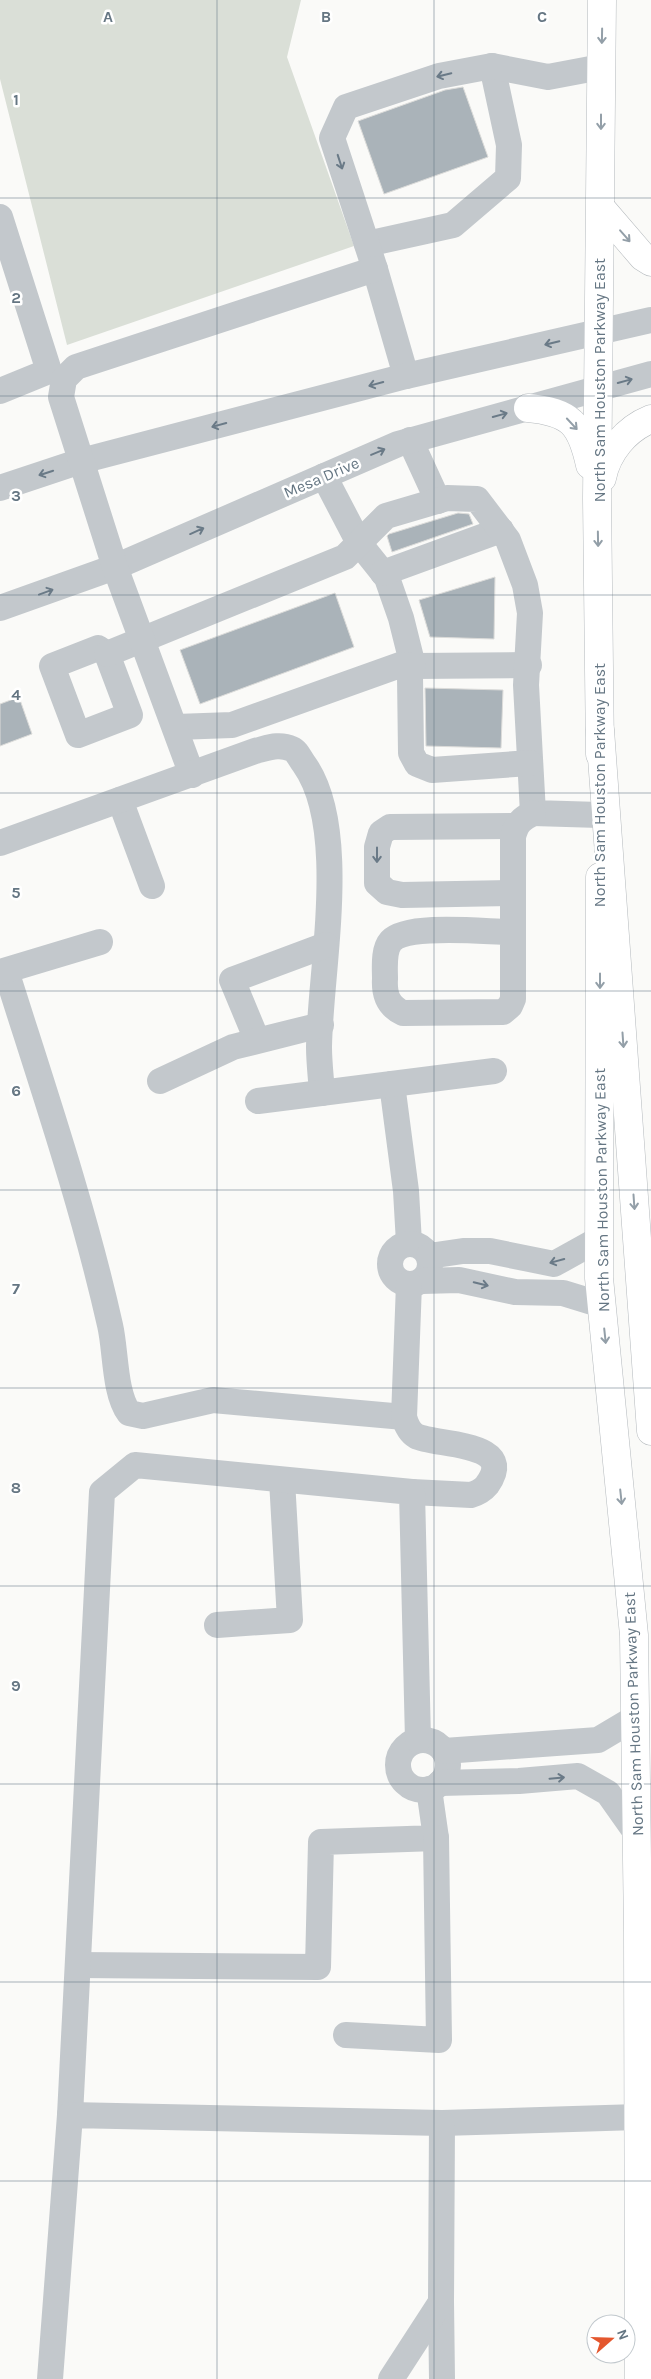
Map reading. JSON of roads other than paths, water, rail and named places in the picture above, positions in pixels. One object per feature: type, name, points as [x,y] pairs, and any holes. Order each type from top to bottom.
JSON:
[{"type":"main road","name":"North Sam Houston Parkway East","points":[[602,0],[597,498],[600,730],[599,1239],[602,1306],[634,1635],[637,1834],[639,2379]]},
{"type":"main road","points":[[601,208],[643,257],[651,262]]},
{"type":"main road","points":[[528,408],[552,410],[575,425],[586,445],[597,498]]},
{"type":"main road","points":[[597,498],[603,470],[620,440],[628,431],[651,420]]},
{"type":"main road","points":[[600,730],[651,1431]]},
{"type":"street","points":[[406,376],[375,269],[332,138],[346,107],[439,76],[492,66],[548,77],[601,67]]},
{"type":"street","points":[[367,244],[453,225],[508,178],[509,145],[492,66]]},
{"type":"street","points":[[0,217],[7,259],[56,375],[61,398],[115,567],[176,727],[192,775]]},
{"type":"street","points":[[0,391],[56,375],[375,269]]},
{"type":"street","points":[[0,488],[81,461],[406,376],[651,320]]},
{"type":"street","name":"Mesa Drive","points":[[0,608],[115,567],[410,440],[651,374]]},
{"type":"street","points":[[410,440],[438,501]]},
{"type":"street","points":[[324,476],[359,543],[387,578],[401,618],[413,666],[410,676],[411,753],[417,764],[432,770],[530,763]]},
{"type":"street","points":[[107,654],[345,557],[386,516],[446,498],[477,499],[508,540],[525,585],[530,613],[526,686],[530,763],[524,820],[513,837],[513,999],[510,1006],[503,1012],[402,1014],[394,1009],[388,1001],[384,988],[386,951],[390,942],[400,934],[418,930],[512,932]]},
{"type":"street","points":[[383,573],[501,530]]},
{"type":"street","points":[[176,727],[232,725],[400,665],[528,665]]},
{"type":"street","points":[[0,844],[278,745],[293,750],[312,776],[324,807],[328,840],[328,912],[319,1048],[322,1093]]},
{"type":"street","points":[[120,800],[152,886]]},
{"type":"street","points":[[512,893],[402,895],[387,892],[378,882],[376,847],[380,833],[390,827],[600,815]]},
{"type":"street","points":[[100,942],[3,972],[87,1228],[113,1338],[122,1403],[129,1413],[143,1416],[213,1400],[404,1417]]},
{"type":"street","points":[[257,1040],[232,980],[326,945]]},
{"type":"street","points":[[160,1081],[233,1047],[321,1025]]},
{"type":"street","points":[[258,1101],[494,1072]]},
{"type":"street","points":[[50,2379],[70,2115],[102,1492],[135,1464],[412,1492],[471,1495],[480,1492],[494,1474],[495,1467],[490,1459],[476,1448],[415,1436],[407,1426],[404,1417],[415,1283],[429,1272],[419,1249],[406,1191],[392,1084]]},
{"type":"street","points":[[599,1239],[554,1264],[490,1251],[397,1248],[390,1258],[390,1264],[394,1276],[398,1280],[415,1283],[458,1280],[515,1292],[563,1294],[602,1306]]},
{"type":"street","points":[[217,1625],[290,1620],[282,1480]]},
{"type":"street","points":[[412,1492],[418,1740]]},
{"type":"street","points":[[444,1750],[598,1740],[635,1718]]},
{"type":"street","points":[[346,2035],[440,2040],[435,1786],[448,1771],[447,1757],[444,1750],[432,1741],[418,1740],[403,1749],[398,1764],[399,1773],[409,1786],[417,1790],[435,1786],[578,1776],[608,1793],[637,1834]]},
{"type":"street","points":[[518,1745],[519,1781]]},
{"type":"street","points":[[78,1966],[318,1967],[321,1842],[436,1838]]},
{"type":"street","points":[[70,2115],[442,2123],[638,2116]]},
{"type":"street","points":[[442,2123],[442,2379]]},
{"type":"street","points":[[390,2379],[441,2302]]}]
